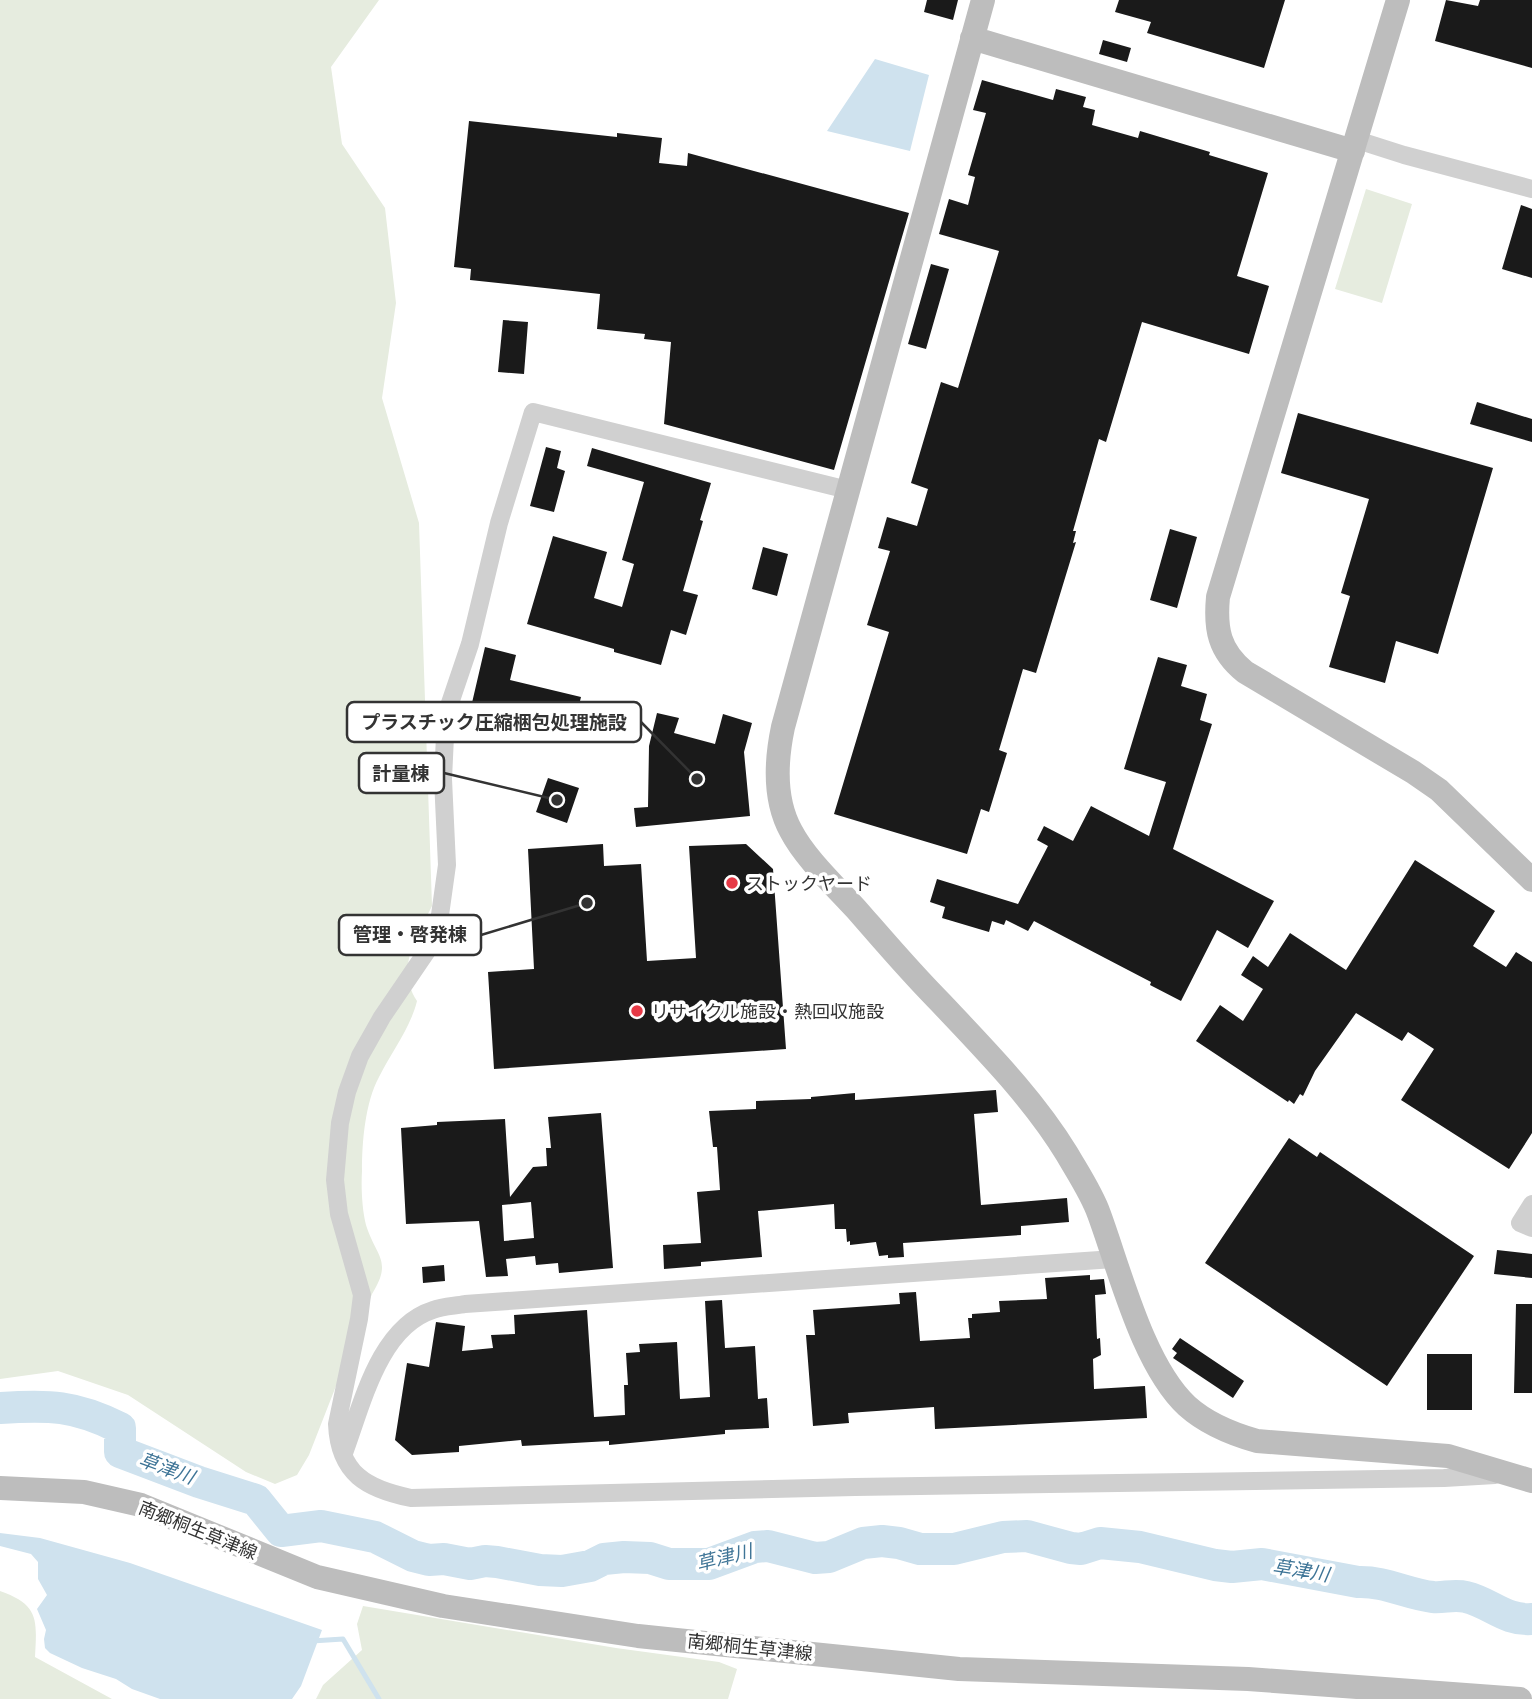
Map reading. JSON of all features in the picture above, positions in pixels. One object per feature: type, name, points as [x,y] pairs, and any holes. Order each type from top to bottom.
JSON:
[{"type":"street","points":[[983,0],[783,727],[778,753],[778,781],[791,831],[921,983],[992,1057],[1032,1104],[1066,1152],[1098,1212],[1153,1360],[1168,1384],[1187,1406],[1229,1433],[1257,1441],[1448,1456],[1522,1477]]},
{"type":"street","points":[[1398,0],[1218,597],[1216,620],[1223,646],[1232,662],[1439,790],[1532,880]]},
{"type":"street","points":[[972,37],[1355,146],[1404,155],[1532,189]]},
{"type":"street","points":[[848,490],[533,412],[499,523],[470,644],[446,715],[443,779],[447,865],[440,915],[427,951],[382,1017],[360,1056],[347,1092],[340,1123],[335,1180],[339,1214],[362,1294],[337,1424],[338,1440],[352,1469],[364,1483],[387,1493],[411,1498],[855,1486],[1522,1477]]},
{"type":"street","points":[[1532,1204],[1520,1223],[1532,1228]]},
{"type":"street","points":[[344,1453],[380,1359],[399,1331],[433,1310],[466,1304],[1114,1259]]},
{"type":"street","name":"南郷桐生草津線","points":[[0,1488],[84,1492],[141,1505],[317,1577],[443,1606],[638,1636],[959,1670],[1248,1679],[1520,1699]]},
{"type":"shaded area","points":[[0,0],[379,0],[331,67],[342,144],[385,208],[396,303],[382,398],[419,523],[432,906],[415,941],[408,964],[411,989],[417,1001],[414,1011],[374,1087],[365,1123],[363,1205],[366,1225],[381,1259],[381,1273],[309,1455],[297,1475],[275,1484],[246,1472],[128,1395],[58,1371],[0,1379]]},
{"type":"shaded area","points":[[1366,189],[1412,204],[1382,303],[1335,289]]},
{"type":"shaded area","points":[[0,1591],[22,1602],[33,1615],[36,1633],[35,1657],[112,1699],[0,1699]]},
{"type":"shaded area","points":[[363,1606],[616,1648],[719,1662],[737,1669],[728,1699],[316,1699],[323,1685],[362,1650],[357,1624]]},
{"type":"water","points":[[875,59],[929,75],[910,151],[827,131]]},
{"type":"water","points":[[0,1533],[40,1538],[130,1563],[322,1630],[301,1686],[292,1699],[160,1699],[50,1653],[45,1648],[46,1630],[37,1609],[47,1595],[38,1579],[38,1562],[31,1554],[0,1546]]},
{"type":"building","points":[[927,0],[958,0],[953,20],[924,12]]},
{"type":"building","points":[[1119,0],[1285,0],[1264,68],[1147,33],[1151,22],[1115,12]]},
{"type":"building","points":[[1446,0],[1478,6],[1480,0],[1532,0],[1532,68],[1435,41]]},
{"type":"building","points":[[1103,40],[1131,48],[1127,62],[1099,54]]},
{"type":"building","points":[[982,80],[1053,100],[1056,89],[1086,97],[1083,107],[1095,110],[1092,125],[1138,138],[1140,131],[1268,173],[1237,276],[1269,286],[1249,354],[1142,322],[1106,442],[1099,439],[1073,531],[1076,531],[1073,543],[1076,542],[1036,673],[1023,669],[999,750],[1007,753],[989,812],[981,809],[967,854],[834,814],[889,632],[867,625],[890,551],[878,548],[887,517],[917,526],[928,489],[911,483],[941,382],[958,388],[999,251],[939,234],[949,199],[968,205],[975,177],[968,175],[986,113],[973,110]]},
{"type":"building","points":[[469,121],[617,137],[617,133],[662,138],[659,163],[687,166],[688,153],[909,213],[834,470],[664,424],[671,342],[644,339],[645,334],[597,329],[600,294],[470,280],[471,269],[454,267]]},
{"type":"building","points":[[1521,205],[1532,209],[1532,278],[1502,269]]},
{"type":"building","points":[[931,264],[949,269],[926,349],[908,344]]},
{"type":"building","points":[[503,320],[528,322],[524,374],[498,372]]},
{"type":"building","points":[[1477,402],[1532,419],[1532,442],[1470,424]]},
{"type":"building","points":[[1298,413],[1493,468],[1438,654],[1396,641],[1385,683],[1329,667],[1350,596],[1341,593],[1369,499],[1281,473]]},
{"type":"building","points":[[546,447],[561,451],[557,468],[565,471],[554,512],[530,506]]},
{"type":"building","points":[[592,448],[711,483],[683,591],[698,595],[686,635],[671,630],[661,665],[527,624],[553,536],[607,552],[594,598],[622,607],[634,564],[622,560],[644,482],[587,466]]},
{"type":"building","points":[[1170,529],[1197,537],[1177,608],[1150,600]]},
{"type":"building","points":[[763,547],[788,554],[777,596],[752,589]]},
{"type":"building","points":[[485,647],[516,655],[510,680],[581,697],[570,742],[501,725],[496,743],[469,735],[473,722],[468,720]]},
{"type":"building","points":[[1158,657],[1187,665],[1181,686],[1207,694],[1200,720],[1212,724],[1173,849],[1274,901],[1248,948],[1217,930],[1181,1001],[1150,985],[1151,982],[1034,921],[1028,931],[1006,920],[1004,925],[992,921],[989,932],[942,918],[945,907],[930,902],[937,879],[1018,904],[1048,846],[1037,840],[1044,826],[1073,841],[1091,806],[1149,836],[1166,782],[1124,769]]},
{"type":"building","points":[[657,713],[679,718],[674,733],[715,744],[723,714],[752,723],[744,752],[750,816],[636,827],[634,808],[648,807],[649,746]]},
{"type":"building","points":[[548,778],[579,788],[567,823],[536,812]]},
{"type":"building","name":"リサイクル施設・熱回収施設","points":[[603,844],[604,866],[641,864],[647,961],[696,958],[689,846],[746,844],[773,869],[786,1049],[494,1069],[488,972],[534,969],[528,849]]},
{"type":"building","points":[[1415,860],[1495,911],[1473,946],[1506,967],[1516,952],[1532,962],[1532,1133],[1509,1169],[1401,1100],[1434,1049],[1408,1032],[1402,1041],[1356,1013],[1315,1071],[1303,1096],[1300,1094],[1294,1104],[1196,1041],[1220,1005],[1243,1021],[1263,989],[1241,975],[1253,956],[1268,967],[1290,933],[1346,970]]},
{"type":"building","points":[[996,1090],[998,1112],[974,1114],[981,1205],[1067,1198],[1069,1222],[1021,1226],[1021,1235],[903,1243],[904,1257],[888,1258],[888,1255],[879,1256],[876,1242],[850,1245],[850,1241],[847,1242],[846,1229],[835,1229],[834,1204],[758,1211],[762,1257],[701,1262],[701,1266],[664,1269],[663,1245],[701,1243],[697,1192],[720,1190],[717,1147],[713,1147],[709,1111],[756,1109],[756,1101],[811,1099],[855,1093],[855,1100]]},
{"type":"building","points":[[601,1113],[613,1268],[559,1273],[558,1263],[536,1265],[535,1256],[506,1259],[508,1276],[486,1277],[479,1221],[406,1224],[401,1128],[437,1125],[437,1122],[505,1119],[510,1197],[533,1167],[547,1166],[546,1148],[551,1148],[548,1117]],"holes":[[[531,1202],[534,1238],[504,1241],[502,1205]]]},
{"type":"building","points":[[1289,1138],[1317,1157],[1320,1152],[1474,1256],[1387,1386],[1205,1263]]},
{"type":"building","points":[[1497,1250],[1532,1254],[1532,1278],[1494,1274]]},
{"type":"building","points":[[444,1265],[445,1281],[423,1283],[422,1267]]},
{"type":"building","points":[[1090,1275],[1090,1280],[1104,1279],[1106,1294],[1095,1295],[1097,1339],[1100,1338],[1101,1355],[1093,1359],[1094,1389],[1145,1386],[1147,1418],[935,1429],[934,1407],[848,1413],[849,1423],[813,1426],[806,1335],[815,1335],[813,1310],[900,1304],[899,1293],[916,1292],[920,1341],[970,1338],[968,1318],[972,1318],[972,1314],[1000,1312],[999,1301],[1047,1299],[1045,1278]]},
{"type":"building","points":[[722,1300],[725,1348],[755,1346],[758,1399],[767,1398],[769,1428],[725,1430],[725,1434],[609,1445],[609,1441],[522,1446],[521,1440],[459,1446],[459,1452],[412,1455],[395,1440],[407,1363],[429,1367],[436,1322],[465,1326],[462,1351],[493,1348],[491,1335],[515,1334],[514,1315],[587,1310],[594,1417],[625,1415],[624,1385],[628,1385],[626,1353],[640,1352],[639,1344],[677,1342],[680,1399],[710,1397],[705,1301]]},
{"type":"building","points":[[1516,1304],[1532,1304],[1532,1393],[1514,1393]]},
{"type":"building","points":[[1180,1338],[1244,1381],[1233,1398],[1173,1358],[1177,1353],[1172,1349]]},
{"type":"building","points":[[1427,1354],[1472,1354],[1472,1410],[1427,1410]]},
{"type":"waterway","name":"草津川","points":[[0,1408],[61,1408],[104,1420],[120,1428],[120,1452],[256,1500],[281,1531],[321,1526],[375,1537],[413,1556],[429,1560],[444,1559],[470,1564],[485,1561],[562,1571],[590,1566],[604,1559],[624,1557],[650,1558],[669,1564],[709,1564],[755,1547],[768,1546],[815,1558],[829,1557],[863,1543],[882,1541],[920,1549],[954,1549],[1003,1537],[1027,1536],[1071,1548],[1081,1549],[1100,1543],[1140,1547],[1215,1565],[1232,1567],[1262,1564],[1358,1582],[1377,1583],[1433,1597],[1462,1596],[1506,1615],[1532,1619]]},
{"type":"waterway","points":[[312,1641],[343,1639],[379,1699]]},
{"type":"place","name":"プラスチック圧縮梱包処理施設","points":[[697,779]]},
{"type":"place","name":"計量棟","points":[[557,800]]},
{"type":"place","name":"ストックヤード","points":[[732,883]]},
{"type":"place","name":"管理・啓発棟","points":[[587,903]]},
{"type":"place","name":"リサイクル施設・熱回収施設","points":[[637,1011]]}]
